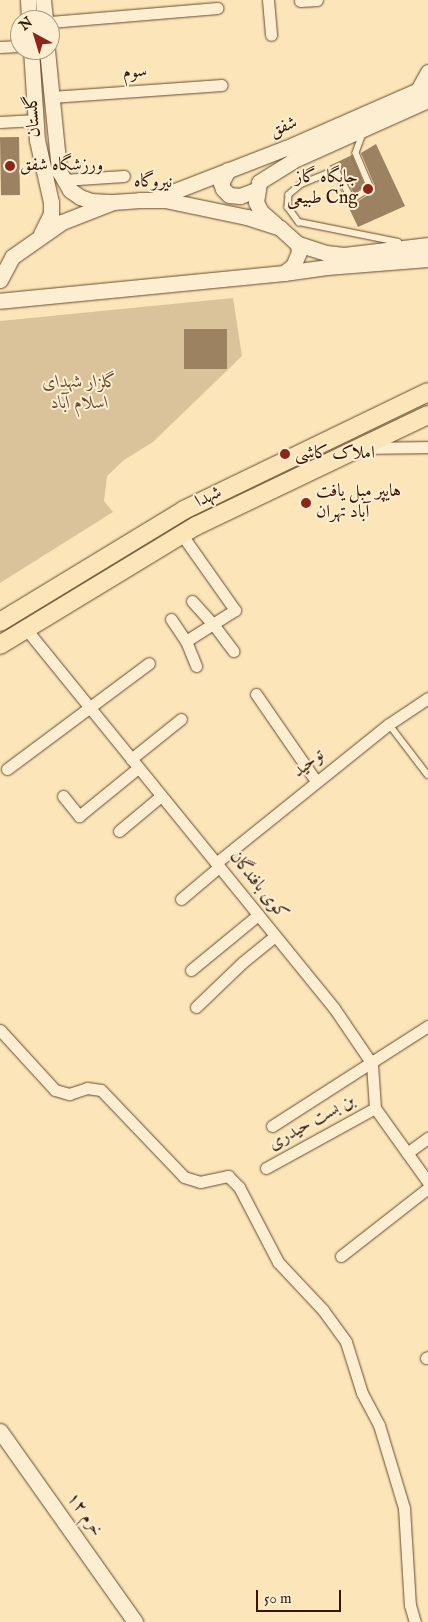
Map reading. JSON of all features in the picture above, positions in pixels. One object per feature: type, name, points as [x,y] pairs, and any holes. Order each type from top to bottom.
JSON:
[{"type":"main road","name":"گلستان","points":[[32,60],[36,120],[42,164],[51,202],[48,224],[40,237]]},
{"type":"main road","name":"گلستان","points":[[48,60],[56,155],[63,180],[70,190],[80,197],[91,201],[113,202]]},
{"type":"main road","points":[[424,93],[428,72]]},
{"type":"main road","name":"شفق","points":[[256,190],[259,182],[271,173],[365,128],[424,93]]},
{"type":"main road","name":"شفق","points":[[152,200],[424,93]]},
{"type":"main road","points":[[228,170],[222,183],[223,190],[229,195],[240,196],[256,190],[256,202],[261,212],[280,228]]},
{"type":"main road","name":"نیروگاه","points":[[0,280],[6,260],[62,222],[113,202],[165,200],[247,217],[280,228],[298,244],[326,260]]},
{"type":"main road","points":[[284,273],[297,260],[298,244]]},
{"type":"main road","name":"نیروگاه","points":[[0,286],[5,300],[284,273],[344,255],[427,250]]},
{"type":"main road","name":"شهدا","points":[[1,620],[184,510],[428,392]]},
{"type":"main road","name":"شهدا","points":[[0,645],[182,535],[428,415]]},
{"type":"main road","name":"خرم ۱۲","points":[[0,1431],[135,1622]]},
{"type":"street","points":[[268,0],[271,35]]},
{"type":"street","points":[[300,2],[317,0]]},
{"type":"street","points":[[60,21],[217,8]]},
{"type":"street","name":"سوم","points":[[51,97],[222,85]]},
{"type":"street","points":[[0,122],[36,120]]},
{"type":"street","points":[[63,180],[124,176]]},
{"type":"street","points":[[360,448],[428,447]]},
{"type":"street","points":[[182,535],[235,610],[186,641]]},
{"type":"street","points":[[192,601],[213,624],[233,651]]},
{"type":"street","points":[[171,619],[186,641],[196,666]]},
{"type":"street","name":"کوی بافندگان","points":[[26,629],[334,1008],[372,1064]]},
{"type":"street","points":[[7,769],[149,663]]},
{"type":"street","points":[[256,694],[316,780]]},
{"type":"street","name":"توحید","points":[[181,899],[217,865],[316,780],[389,724],[428,698]]},
{"type":"street","points":[[63,796],[79,816],[181,719]]},
{"type":"street","points":[[119,831],[161,796]]},
{"type":"street","points":[[191,970],[258,914]]},
{"type":"street","points":[[196,1007],[243,962],[275,936]]},
{"type":"street","points":[[272,1126],[372,1064],[428,1026]]},
{"type":"street","points":[[0,1030],[55,1090],[69,1094],[87,1088],[101,1090],[184,1177],[200,1182],[228,1176],[239,1187],[278,1262],[323,1310],[346,1342],[362,1393],[380,1426],[404,1508],[410,1606],[415,1622]]},
{"type":"street","points":[[372,1064],[375,1108],[428,1182]]},
{"type":"street","name":"بن بست حیدری","points":[[266,1168],[375,1108]]},
{"type":"street","points":[[407,1153],[428,1138]]},
{"type":"street","points":[[341,1256],[428,1188]]},
{"type":"lane","points":[[365,128],[356,153],[371,188],[352,200],[337,173],[332,172],[302,184],[289,195],[288,207],[299,222],[427,250]]},
{"type":"lane","points":[[389,724],[428,775]]},
{"type":"green space","name":"گلزار شهدای اسلام آباد","points":[[233,298],[242,356],[153,442],[124,460],[107,476],[104,501],[113,512],[0,583],[0,321]]},
{"type":"building","name":"ورزشگاه شفق","points":[[0,137],[19,137],[20,195],[1,195]]},
{"type":"building","points":[[376,144],[405,206],[358,227],[338,185],[348,202],[352,205],[375,191],[375,186],[361,153]]},
{"type":"building","points":[[352,155],[365,186],[354,193],[341,170],[329,166]]},
{"type":"building","points":[[184,329],[227,329],[227,369],[184,369]]},
{"type":"place","name":"ورزشگاه شفق","points":[[10,166]]},
{"type":"place","name":"جایگاه گاز طبیعی Cng","points":[[368,189]]},
{"type":"place","name":"املاک کاشی","points":[[285,454]]},
{"type":"place","name":"هایپر مبل یافت آباد تهران","points":[[306,503]]}]
